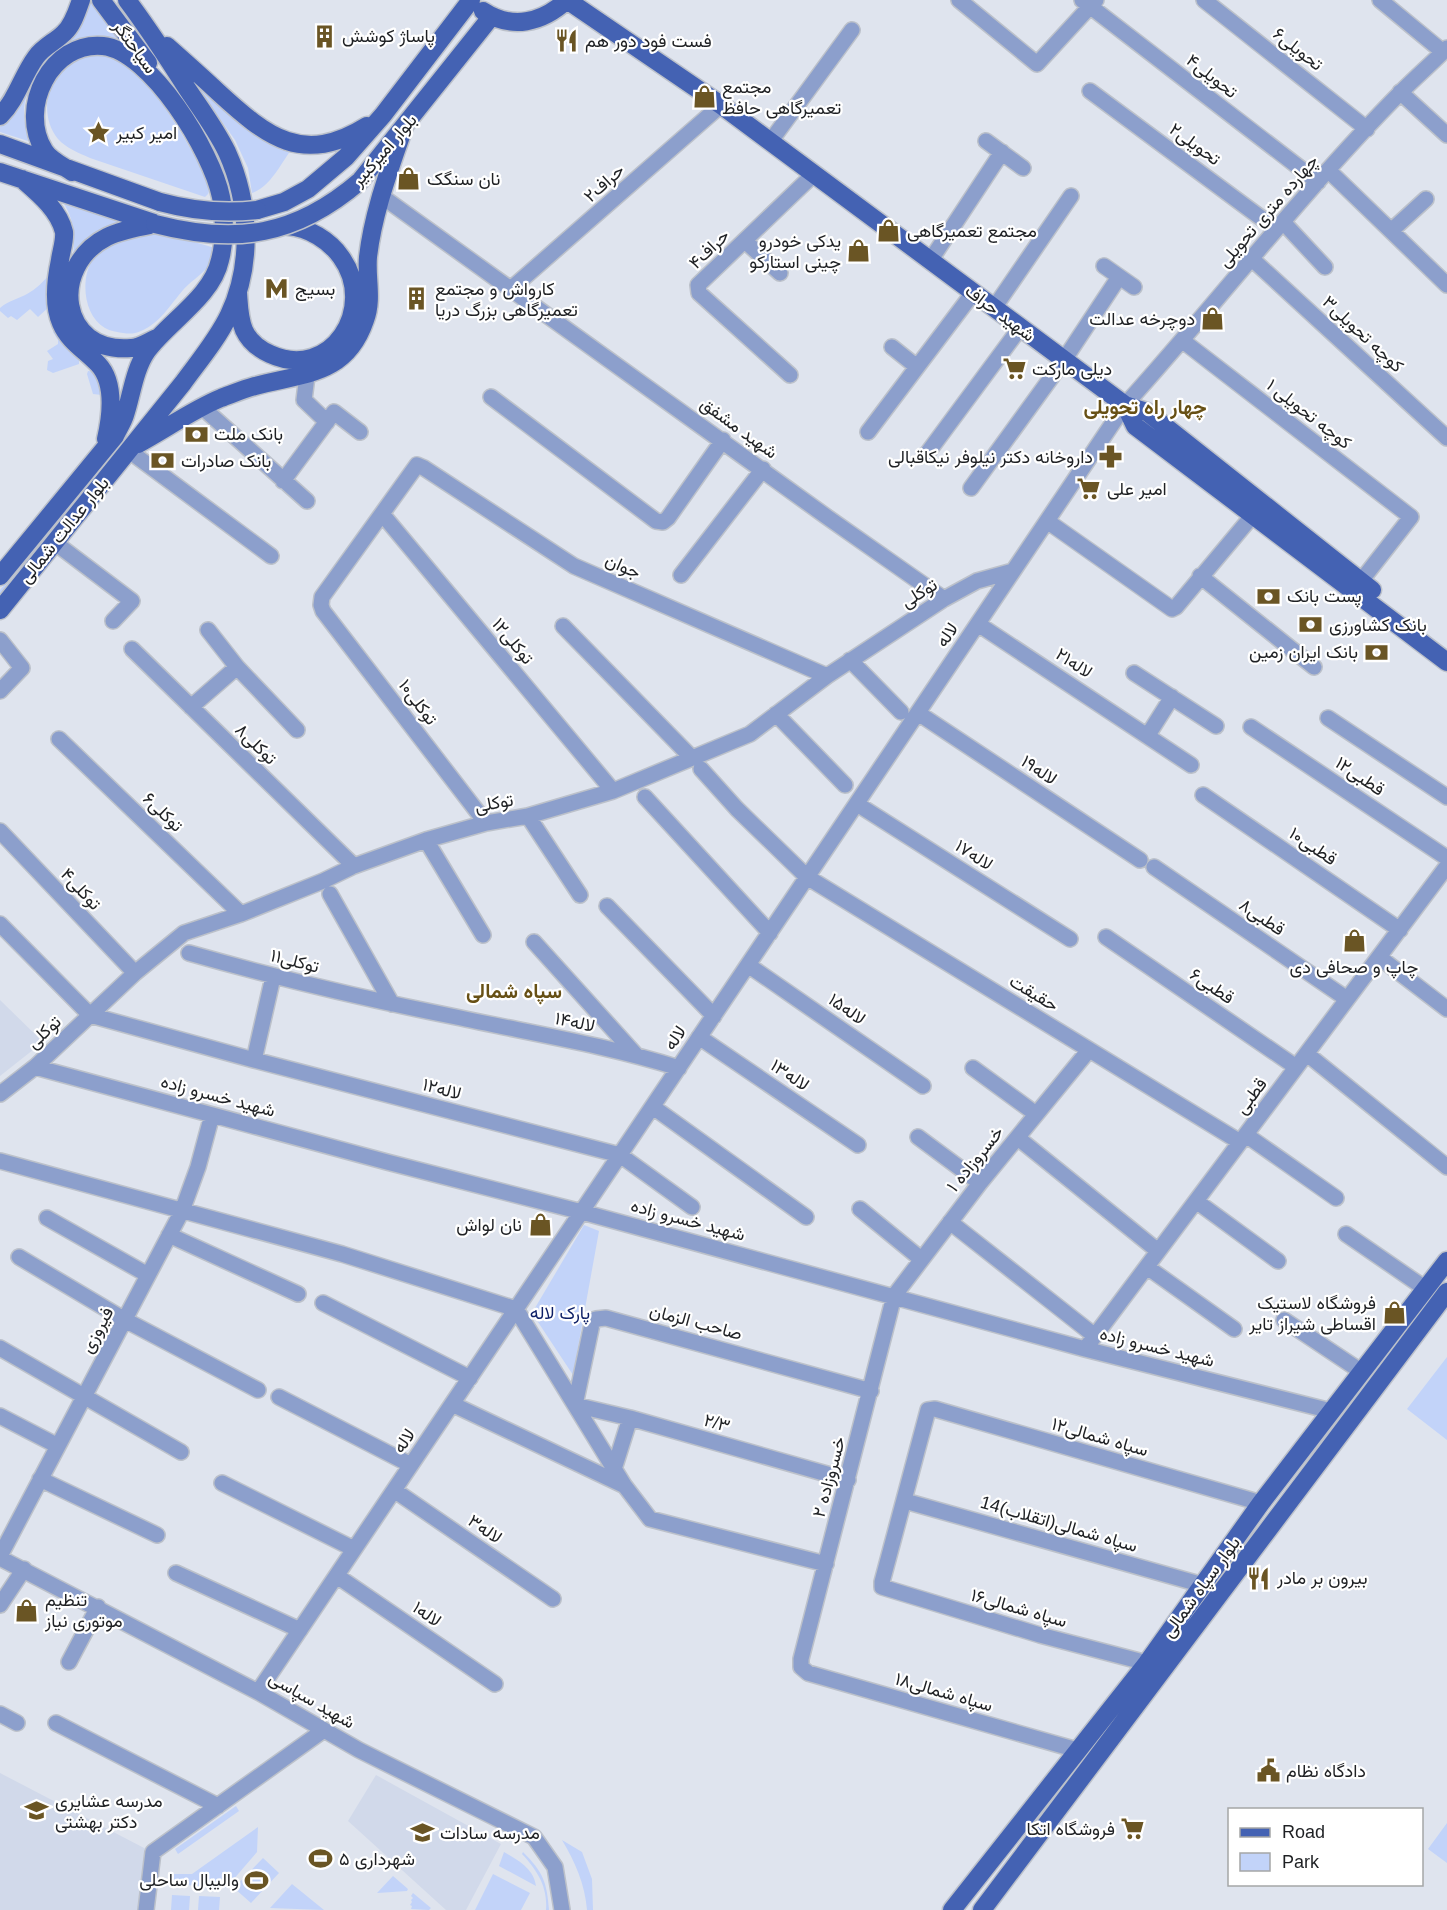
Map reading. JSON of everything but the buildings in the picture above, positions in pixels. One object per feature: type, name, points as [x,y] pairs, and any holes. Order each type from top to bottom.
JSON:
[{"type":"main road","points":[[0,117],[13,101],[34,59],[42,49],[65,33],[74,19],[81,0]]},
{"type":"main road","name":"سیاحتگر","points":[[101,0],[142,55],[168,95]]},
{"type":"main road","name":"سیاحتگر","points":[[127,0],[148,29]]},
{"type":"main road","points":[[470,0],[491,17],[507,22],[524,23],[540,19],[555,11],[567,0]]},
{"type":"main road","name":"بلوار امیرکبیر","points":[[72,172],[187,210],[215,212],[257,210],[284,202],[308,189],[346,157],[383,115],[470,0]]},
{"type":"main road","name":"شهید حراف","points":[[567,0],[721,105],[1125,405],[1148,412],[1196,462]]},
{"type":"main road","name":"بلوار امیرکبیر","points":[[0,172],[155,224],[182,230],[227,234],[266,232],[288,226],[305,219],[344,195],[360,181],[491,17]]},
{"type":"main road","points":[[148,29],[242,114],[267,132],[285,141],[305,146],[328,144],[348,138],[383,115]]},
{"type":"main road","points":[[148,29],[226,151],[238,183],[246,243],[244,267],[238,292],[239,312],[244,328],[249,338],[261,350],[281,359],[298,361],[317,356],[334,346],[346,333],[355,302],[355,288],[350,272],[335,249],[323,239],[307,231],[288,226]]},
{"type":"main road","points":[[72,172],[45,152],[36,134],[34,116],[36,97],[45,78],[56,64],[71,53],[87,47],[101,46],[117,49],[135,60],[168,95],[207,155],[222,198],[224,226],[220,262],[212,279],[189,308],[160,337],[133,348],[100,344],[85,336],[75,322],[69,292],[73,273],[81,259],[93,246],[106,238],[155,224]]},
{"type":"main road","points":[[128,450],[219,399],[255,386],[319,372],[345,353],[366,320],[369,299],[368,258],[381,195],[403,130]]},
{"type":"main road","points":[[0,144],[72,172]]},
{"type":"main road","points":[[22,179],[45,200],[64,233],[57,275],[56,303],[61,323],[72,341],[96,362],[105,375],[110,392],[111,418],[104,450]]},
{"type":"main road","name":"بلوار عدالت شمالی","points":[[0,610],[183,383],[229,315],[238,292]]},
{"type":"main road","name":"بلوار عدالت شمالی","points":[[0,576],[115,436],[125,415],[137,371],[147,352],[160,337]]},
{"type":"main road","points":[[1196,462],[1253,515],[1447,662]]},
{"type":"main road","points":[[1196,462],[1361,581],[1447,647]]},
{"type":"main road","name":"بلوار سپاه شمالی","points":[[952,1910],[1147,1663],[1261,1503],[1447,1261]]},
{"type":"main road","name":"بلوار سپاه شمالی","points":[[982,1910],[1447,1293]]},
{"type":"main road","points":[[1228,1550],[1244,1562]]},
{"type":"street","points":[[959,0],[1037,64],[1090,2]]},
{"type":"street","name":"تحویلی۶","points":[[1204,0],[1367,129]]},
{"type":"street","points":[[1380,0],[1444,55]]},
{"type":"street","name":"تحویلی۴","points":[[1090,2],[1323,176],[1391,231],[1447,285]]},
{"type":"street","points":[[771,142],[852,30]]},
{"type":"street","name":"چهارده متری تحویلی","points":[[1125,405],[1183,341],[1323,176],[1400,92],[1444,55]]},
{"type":"street","name":"تحویلی۲","points":[[1090,91],[1280,226],[1325,267]]},
{"type":"street","points":[[1400,92],[1447,135]]},
{"type":"street","name":"حراف۲","points":[[513,288],[721,105]]},
{"type":"street","points":[[986,141],[1023,168]]},
{"type":"street","points":[[930,261],[1002,152]]},
{"type":"street","name":"حراف۴","points":[[790,375],[699,294],[698,285],[814,174]]},
{"type":"street","name":"شهید مشفق","points":[[381,195],[944,599]]},
{"type":"street","points":[[994,308],[1071,196]]},
{"type":"street","points":[[1391,231],[1426,199]]},
{"type":"street","points":[[745,241],[780,273]]},
{"type":"street","name":"کوچه تحویلی۳","points":[[1252,259],[1447,438]]},
{"type":"street","points":[[1104,266],[1134,288]]},
{"type":"street","points":[[971,488],[1064,360],[1119,277]]},
{"type":"street","points":[[868,432],[973,293]]},
{"type":"street","points":[[926,455],[1020,328]]},
{"type":"street","name":"کوچه تحویلی ۱","points":[[1183,341],[1411,517],[1361,581]]},
{"type":"street","points":[[892,347],[918,367]]},
{"type":"street","points":[[307,376],[304,400],[327,422]]},
{"type":"street","points":[[491,397],[656,521],[663,522],[668,518],[723,440]]},
{"type":"street","name":"لاله","points":[[258,1692],[1125,405]]},
{"type":"street","points":[[203,408],[307,501]]},
{"type":"street","points":[[283,481],[334,412],[360,432]]},
{"type":"street","points":[[128,450],[271,556]]},
{"type":"street","name":"جوان","points":[[383,515],[417,465],[574,566],[827,676]]},
{"type":"street","points":[[681,575],[763,470]]},
{"type":"street","name":"۱۰توکلی","points":[[383,515],[322,597],[323,611],[486,823]]},
{"type":"street","name":"توکلی۱۲","points":[[383,515],[613,791]]},
{"type":"street","points":[[1047,521],[1172,609],[1253,515]]},
{"type":"street","points":[[54,542],[132,602],[113,621]]},
{"type":"street","name":"توکلی","points":[[0,1094],[34,1067],[135,973],[184,933],[241,914],[354,866],[426,840],[486,823],[528,816],[697,763],[750,734],[827,676],[944,599],[977,581],[1013,572]]},
{"type":"street","points":[[1200,576],[1314,667]]},
{"type":"street","name":"لاله۲۱","points":[[978,624],[1191,765]]},
{"type":"street","name":"حقیقت","points":[[563,626],[697,763],[737,809],[807,877],[1089,1050],[1243,1138],[1336,1198]]},
{"type":"street","points":[[208,630],[237,667],[297,730]]},
{"type":"street","points":[[0,640],[22,668],[0,692]]},
{"type":"street","name":"توکلی۸","points":[[132,649],[354,866]]},
{"type":"street","points":[[850,660],[901,712]]},
{"type":"street","points":[[191,707],[237,667]]},
{"type":"street","points":[[1134,673],[1216,726]]},
{"type":"street","points":[[1148,735],[1172,697]]},
{"type":"street","name":"لاله۱۹","points":[[918,713],[1140,860]]},
{"type":"street","points":[[776,714],[845,785]]},
{"type":"street","points":[[1328,718],[1447,797]]},
{"type":"street","name":"قطبی۱۲","points":[[1251,727],[1447,858]]},
{"type":"street","name":"توکلی۶","points":[[58,738],[241,914]]},
{"type":"street","name":"قطبی۱۰","points":[[1203,795],[1400,930]]},
{"type":"street","points":[[645,797],[770,933]]},
{"type":"street","name":"لاله۱۷","points":[[857,804],[1070,939]]},
{"type":"street","points":[[528,816],[580,895]]},
{"type":"street","name":"توکلی۴","points":[[0,831],[135,973]]},
{"type":"street","points":[[426,840],[483,935]]},
{"type":"street","name":"قطبی","points":[[1090,1342],[1447,866]]},
{"type":"street","name":"قطبی۸","points":[[1154,867],[1347,999]]},
{"type":"street","points":[[330,894],[392,1004]]},
{"type":"street","points":[[607,906],[714,1016]]},
{"type":"street","points":[[0,924],[90,1015]]},
{"type":"street","name":"قطبی۶","points":[[1106,937],[1296,1067]]},
{"type":"street","points":[[534,942],[636,1054]]},
{"type":"street","name":"توکلی۱۱","points":[[189,952],[273,977],[392,1004]]},
{"type":"street","points":[[1379,957],[1447,1009]]},
{"type":"street","name":"لاله۱۵","points":[[748,965],[923,1086]]},
{"type":"street","points":[[254,1060],[273,977]]},
{"type":"street","name":"لاله۱۴","points":[[392,1004],[636,1054],[679,1068]]},
{"type":"street","name":"لاله۱۲","points":[[90,1015],[620,1155]]},
{"type":"street","name":"لاله۱۳","points":[[699,1037],[858,1145]]},
{"type":"street","name":"خسروزاده ۱","points":[[894,1296],[980,1183],[1089,1050]]},
{"type":"street","points":[[1306,1054],[1447,1167]]},
{"type":"street","name":"شهید خسرو زاده","points":[[34,1067],[894,1296],[1090,1342],[1331,1411]]},
{"type":"street","points":[[973,1068],[1036,1114]]},
{"type":"street","points":[[652,1107],[806,1217]]},
{"type":"street","name":"فیروزی","points":[[0,1557],[169,1235],[175,1209],[198,1167],[212,1114]]},
{"type":"street","points":[[918,1137],[980,1183]]},
{"type":"street","points":[[1018,1138],[1158,1251]]},
{"type":"street","points":[[620,1155],[692,1207]]},
{"type":"street","points":[[0,1161],[342,1254],[516,1309],[624,1485],[645,1515],[657,1522],[826,1564]]},
{"type":"street","points":[[1196,1201],[1278,1261]]},
{"type":"street","points":[[860,1209],[921,1259]]},
{"type":"street","points":[[47,1218],[148,1275]]},
{"type":"street","points":[[950,1222],[1090,1342]]},
{"type":"street","points":[[1346,1234],[1426,1288]]},
{"type":"street","points":[[169,1235],[298,1294]]},
{"type":"street","points":[[19,1257],[125,1320],[258,1390]]},
{"type":"street","points":[[1147,1267],[1234,1329]]},
{"type":"street","name":"خسروزاده ۲","points":[[801,1667],[801,1659],[894,1296]]},
{"type":"street","points":[[323,1303],[470,1378]]},
{"type":"street","name":"صاحب الزمان","points":[[575,1405],[592,1324],[596,1319],[606,1318],[871,1391]]},
{"type":"street","points":[[1284,1320],[1362,1372]]},
{"type":"street","points":[[0,1348],[181,1452]]},
{"type":"street","points":[[279,1397],[411,1465]]},
{"type":"street","points":[[452,1404],[624,1485]]},
{"type":"street","name":"۲/۳","points":[[575,1405],[630,1418],[848,1480]]},
{"type":"street","name":"سپاه شمالی۱۲","points":[[905,1501],[928,1410],[935,1409],[1261,1503]]},
{"type":"street","points":[[0,1416],[58,1446]]},
{"type":"street","points":[[614,1469],[630,1418]]},
{"type":"street","points":[[40,1479],[157,1535]]},
{"type":"street","points":[[222,1484],[354,1549]]},
{"type":"street","name":"۳لاله","points":[[394,1490],[553,1599]]},
{"type":"street","name":"14سپاه شمالی(اتقلاب)","points":[[905,1501],[1203,1585]]},
{"type":"street","name":"سپاه شمالی۱۶","points":[[905,1501],[882,1587],[1040,1635],[1147,1663]]},
{"type":"street","name":"شهید سپاسی","points":[[0,1557],[258,1692],[324,1730],[534,1837],[555,1867],[562,1910]]},
{"type":"street","points":[[0,1605],[24,1569]]},
{"type":"street","points":[[176,1574],[300,1630]]},
{"type":"street","name":"۱لاله","points":[[337,1576],[495,1684]]},
{"type":"street","points":[[69,1662],[98,1607]]},
{"type":"street","name":"سپاه شمالی۱۸","points":[[801,1667],[807,1673],[1077,1750]]},
{"type":"street","points":[[0,1713],[17,1724]]},
{"type":"street","points":[[56,1724],[218,1806]]},
{"type":"street","points":[[146,1910],[153,1852],[324,1730]]},
{"type":"shaded area","points":[[0,1000],[43,1042],[0,1076]]},
{"type":"shaded area","name":"مدرسه عشایری دکتر بهشتی","points":[[0,1773],[146,1849],[139,1910],[0,1910]]},
{"type":"shaded area","name":"مدرسه سادات","points":[[376,1775],[501,1844],[466,1910],[446,1910],[348,1821]]},
{"type":"green space","points":[[87,0],[92,0],[128,45],[97,38],[82,40],[66,46]]},
{"type":"green space","points":[[53,53],[56,57],[32,85],[24,105],[26,129],[31,142],[0,132],[0,127],[42,64]]},
{"type":"green space","points":[[105,55],[135,68],[152,90],[177,127],[206,179],[209,189],[205,197],[90,158],[69,148],[58,139],[48,117],[47,106],[49,94],[59,72],[77,57]]},
{"type":"green space","points":[[185,70],[291,150],[274,175],[258,190],[252,193],[248,168],[235,140]]},
{"type":"green space","points":[[60,197],[125,220],[100,230],[83,246],[73,263],[72,222]]},
{"type":"green space","points":[[140,232],[163,233],[215,248],[213,256],[207,268],[183,290],[153,324],[134,333],[111,331],[97,321],[91,313],[86,291],[88,269],[103,248]]},
{"type":"green space","points":[[50,274],[50,306],[38,317],[30,309],[17,320],[11,316],[8,318],[0,311],[3,306],[33,290]]},
{"type":"green space","points":[[57,328],[79,358],[79,364],[53,373],[47,370],[48,361],[53,359],[47,351],[58,344],[53,332]]},
{"type":"green space","points":[[88,371],[96,372],[102,395],[93,394]]},
{"type":"green space","points":[[126,435],[128,437],[117,456],[0,600],[0,590]]},
{"type":"green space","name":"پارک لاله","points":[[584,1225],[599,1231],[573,1375],[532,1313]]},
{"type":"green space","points":[[1447,1357],[1447,1440],[1407,1409]]},
{"type":"green space","points":[[236,1806],[239,1811],[178,1854],[175,1849]]},
{"type":"green space","points":[[1447,1823],[1447,1863],[1428,1849]]},
{"type":"green space","points":[[258,1827],[257,1852],[226,1888],[173,1884],[174,1874],[192,1874]]},
{"type":"green space","points":[[562,1840],[582,1852],[592,1879],[593,1910],[587,1910],[579,1873]]},
{"type":"green space","points":[[504,1852],[529,1870],[536,1886],[499,1866]]},
{"type":"green space","points":[[523,1852],[543,1878],[549,1910],[546,1910],[545,1894],[540,1879],[522,1854]]},
{"type":"green space","name":"والیبال ساحلی","points":[[263,1858],[279,1873],[251,1903],[234,1888]]},
{"type":"green space","points":[[493,1874],[530,1893],[521,1910],[475,1910]]},
{"type":"green space","points":[[393,1876],[408,1889],[407,1891],[377,1893]]},
{"type":"green space","points":[[292,1884],[324,1910],[270,1908]]},
{"type":"green space","points":[[413,1893],[431,1908],[429,1910],[411,1909]]},
{"type":"green space","points":[[172,1895],[190,1896],[189,1910],[171,1910]]},
{"type":"green space","points":[[199,1896],[220,1897],[219,1910],[198,1910]]},
{"type":"place","name":"پاساژ کوشش","points":[[324,36]]},
{"type":"place","name":"فست فود دور هم","points":[[567,41]]},
{"type":"place","name":"مجتمع تعمیرگاهی حافظ","points":[[704,97]]},
{"type":"place","name":"امیر کبیر","points":[[98,133]]},
{"type":"place","name":"نان سنگک","points":[[409,179]]},
{"type":"place","name":"مجتمع تعمیرگاهی","points":[[889,231]]},
{"type":"place","name":"یدکی خودرو چینی استارکو","points":[[859,251]]},
{"type":"place","name":"بسیج","points":[[277,289]]},
{"type":"place","name":"کارواش و مجتمع تعمیرگاهی بزرگ دریا","points":[[417,299]]},
{"type":"place","name":"دوچرخه عدالت","points":[[1213,319]]},
{"type":"place","name":"دیلی مارکت","points":[[1014,369]]},
{"type":"place","name":"بانک ملت","points":[[196,434]]},
{"type":"place","name":"داروخانه دکتر نیلوفر نیکاقبالی","points":[[1111,457]]},
{"type":"place","name":"بانک صادرات","points":[[163,461]]},
{"type":"place","name":"امیر علی","points":[[1089,489]]},
{"type":"place","name":"پست بانک","points":[[1269,596]]},
{"type":"place","name":"بانک کشاورزی","points":[[1311,625]]},
{"type":"place","name":"بانک ایران زمین","points":[[1376,652]]},
{"type":"place","name":"چاپ و صحافی دی","points":[[1354,941]]},
{"type":"place","name":"نان لواش","points":[[540,1225]]},
{"type":"place","name":"فروشگاه لاستیک اقساطی شیراز تایر","points":[[1394,1313]]},
{"type":"place","name":"بیرون بر مادر","points":[[1259,1578]]},
{"type":"place","name":"تنظیم موتوری نیاز","points":[[27,1610]]},
{"type":"place","name":"دادگاه نظام","points":[[1268,1771]]},
{"type":"place","name":"مدرسه عشایری دکتر بهشتی","points":[[37,1811]]},
{"type":"place","name":"فروشگاه اتکا","points":[[1133,1829]]},
{"type":"place","name":"مدرسه سادات","points":[[422,1833]]},
{"type":"place","name":"شهرداری ۵","points":[[321,1859]]},
{"type":"place","name":"والیبال ساحلی","points":[[257,1880]]},
{"type":"district","name":"چهار راه تحویلی","points":[[1145,407]]},
{"type":"district","name":"سپاه شمالی","points":[[514,991]]}]
